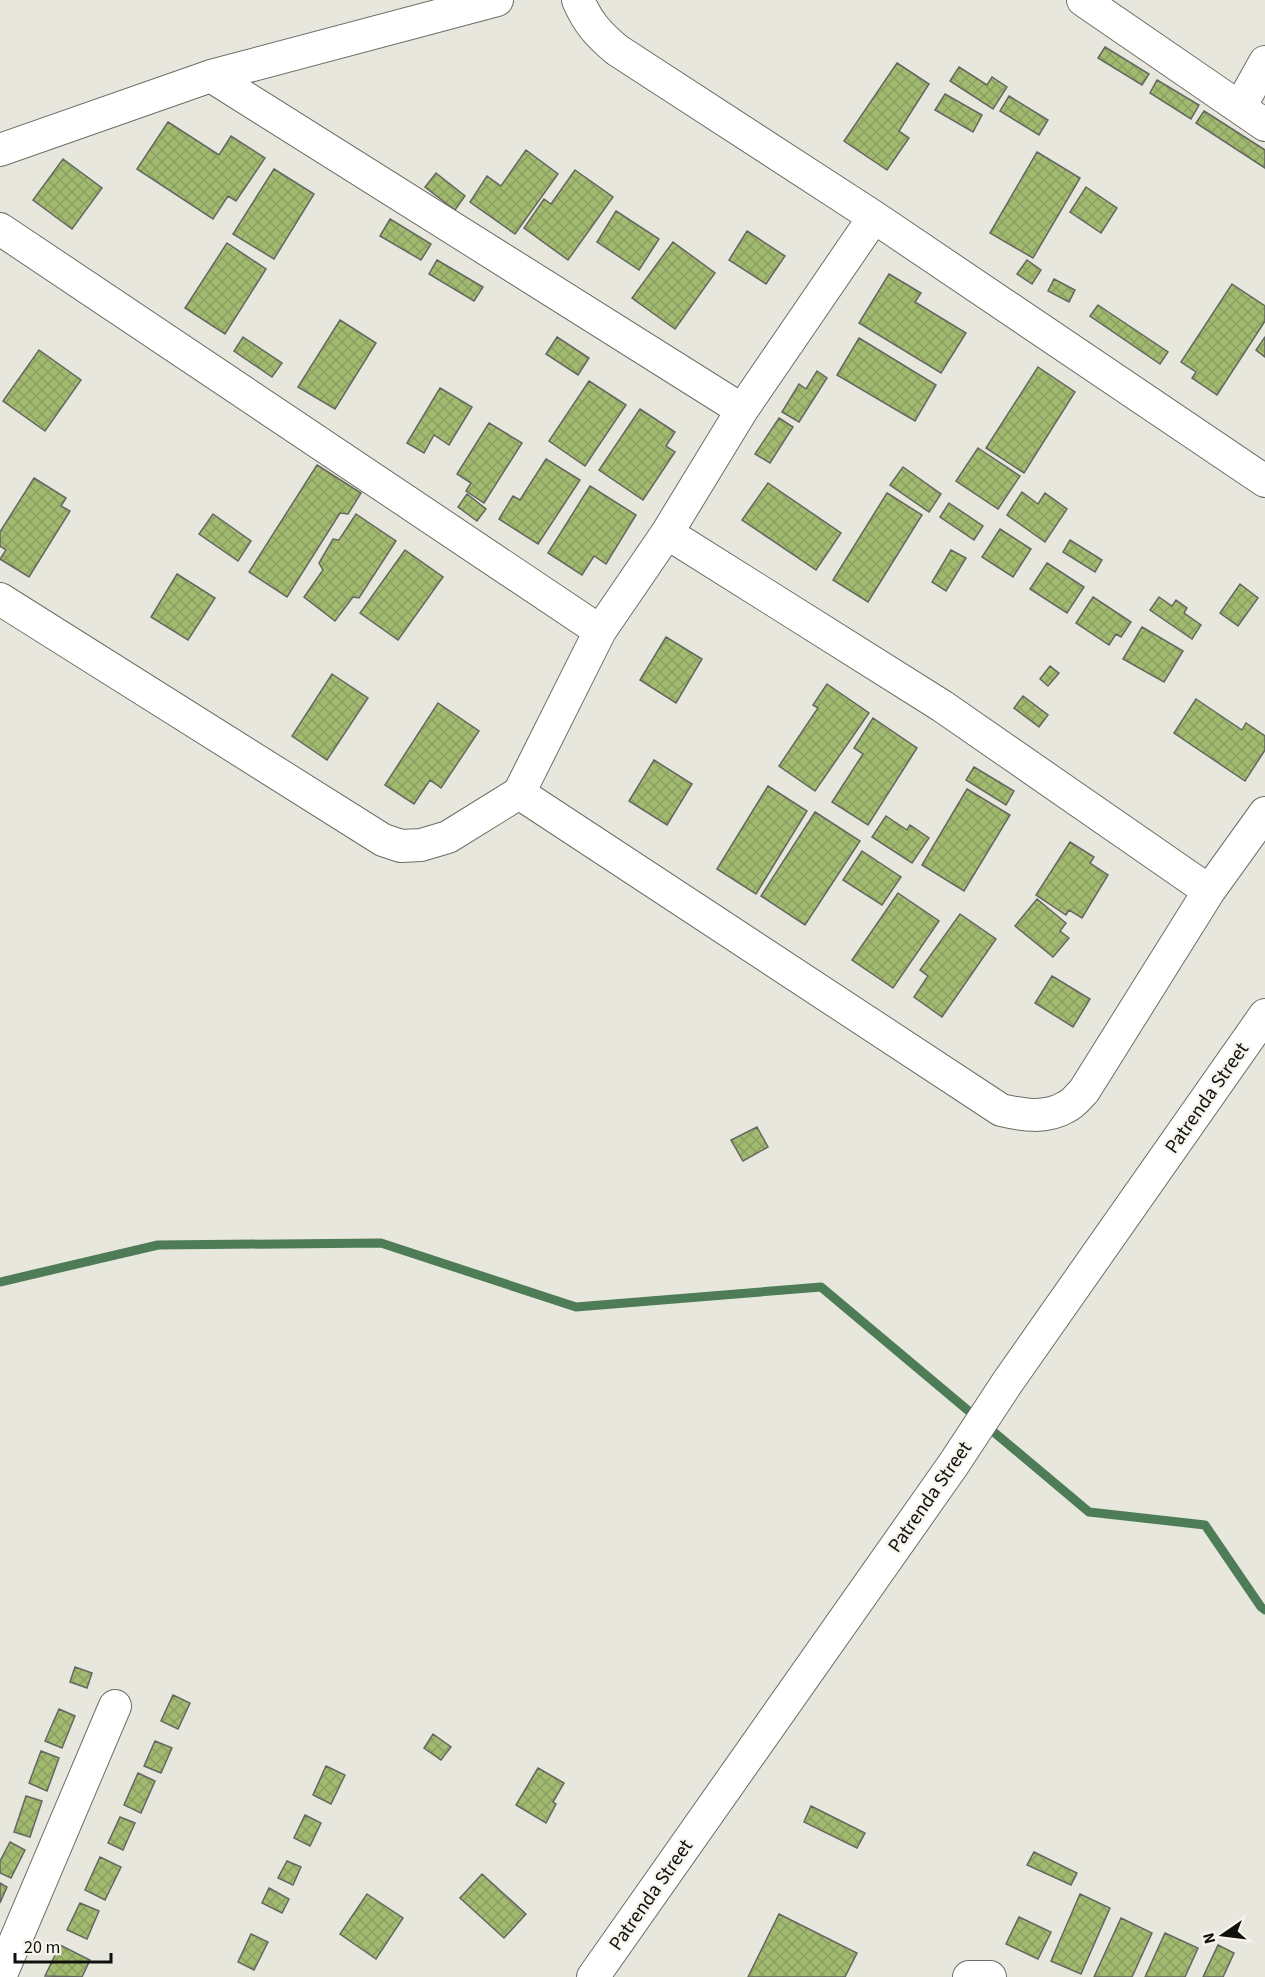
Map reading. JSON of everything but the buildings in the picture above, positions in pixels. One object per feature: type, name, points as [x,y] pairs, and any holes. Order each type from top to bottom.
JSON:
[{"type":"street","points":[[0,150],[212,76],[497,0]]},
{"type":"street","points":[[578,0],[586,20],[617,50],[874,217],[1265,481]]},
{"type":"street","points":[[1083,0],[1252,116],[1265,62]]},
{"type":"street","points":[[212,76],[742,410]]},
{"type":"street","points":[[0,599],[383,840],[401,846],[421,845],[448,837],[519,793],[600,631],[667,533],[742,410],[874,217]]},
{"type":"street","points":[[0,229],[600,631]]},
{"type":"street","points":[[667,533],[942,706],[1209,891]]},
{"type":"street","points":[[519,793],[1001,1110],[1026,1115],[1045,1114],[1066,1107],[1084,1091],[1209,891],[1265,813]]},
{"type":"street","name":"Patrenda Street","points":[[593,1977],[953,1465],[1007,1383],[1265,1015]]},
{"type":"street","points":[[0,1977],[115,1706]]},
{"type":"street","points":[[969,1977],[990,1977]]},
{"type":"waterway","points":[[0,1282],[158,1245],[381,1243],[576,1307],[821,1287],[1089,1512],[1205,1525],[1265,1610]]}]
